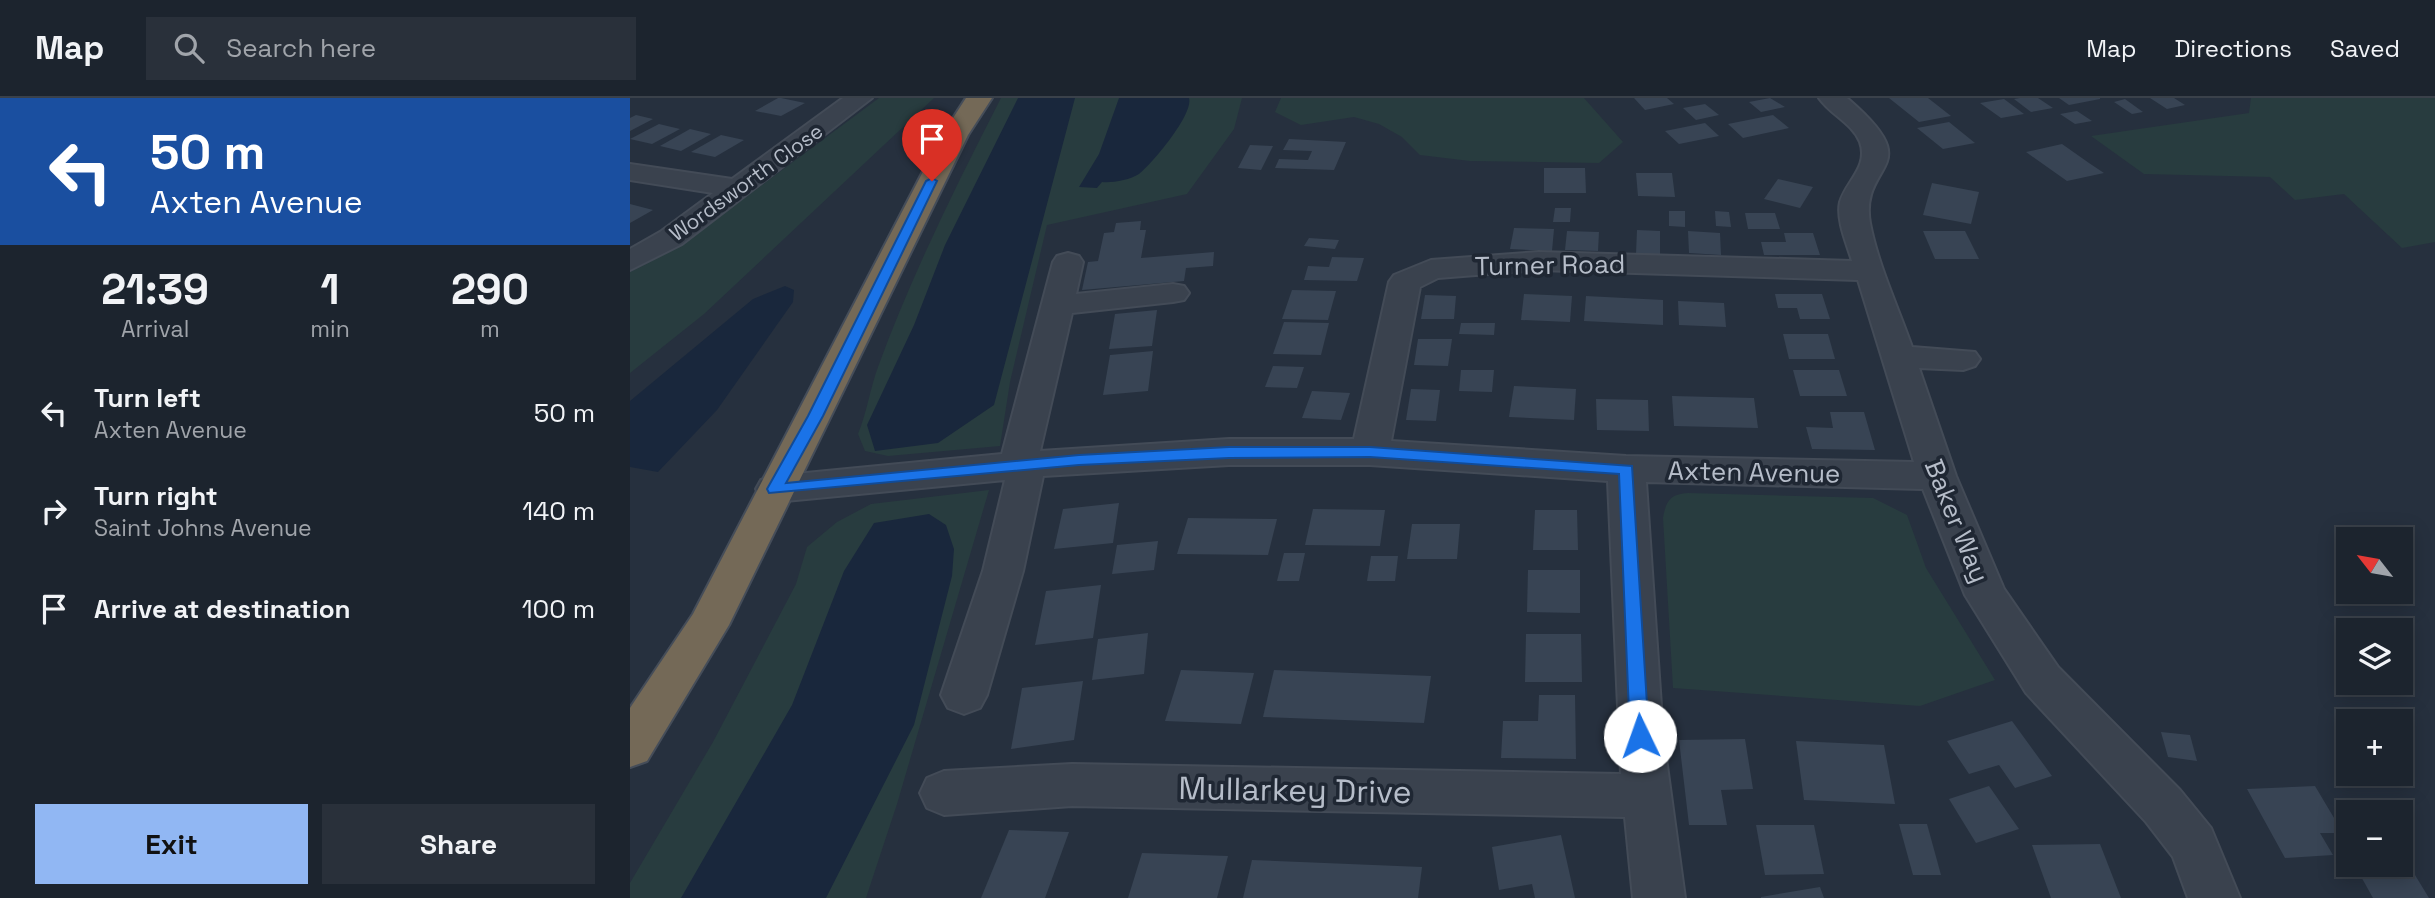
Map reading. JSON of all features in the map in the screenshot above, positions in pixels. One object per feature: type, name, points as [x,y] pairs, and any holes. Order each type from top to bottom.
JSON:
[{"type":"highway","points":[[630,747],[708,625],[775,489],[816,416],[955,135],[979,98]]},
{"type":"street","name":"Wordsworth Close","points":[[630,261],[671,238],[859,98]]},
{"type":"street","name":"Baker Way","points":[[1832,98],[1864,126],[1874,144],[1876,161],[1854,202],[1856,225],[1937,476],[1986,596],[2002,624],[2065,707],[2114,753],[2163,806],[2193,844],[2214,898]]},
{"type":"street","points":[[630,172],[739,189]]},
{"type":"street","name":"Turner Road","points":[[1370,452],[1405,282],[1431,269],[1539,261],[1871,271]]},
{"type":"street","points":[[964,695],[1003,571],[1022,466],[1068,262]]},
{"type":"street","points":[[1058,305],[1173,293]]},
{"type":"street","points":[[1898,357],[1963,359]]},
{"type":"street","name":"Axten Avenue","points":[[775,489],[1022,466],[1229,452],[1370,452],[1626,469],[1937,476]]},
{"type":"street","points":[[1626,469],[1640,736],[1660,898]]},
{"type":"street","name":"Mullarkey Drive","points":[[944,793],[1072,786],[1646,796]]},
{"type":"green space","points":[[879,98],[934,98],[704,314],[630,373],[630,272],[680,246]]},
{"type":"green space","points":[[1001,98],[1242,98],[1234,129],[1187,194],[1047,225],[1010,382],[1000,446],[888,456],[865,451],[858,434],[891,332],[935,231]]},
{"type":"green space","points":[[1281,98],[1584,98],[1623,142],[1599,163],[1470,161],[1420,155],[1402,137],[1379,124],[1354,117],[1301,125],[1275,112]]},
{"type":"green space","points":[[2251,98],[2435,98],[2435,242],[2402,248],[2344,194],[2295,200],[2270,177],[2144,174],[2091,136],[2249,113]]},
{"type":"green space","points":[[989,490],[897,804],[866,898],[630,898],[630,883],[713,742],[796,584],[807,547],[837,522],[871,504]]},
{"type":"green space","points":[[1688,493],[1873,498],[1907,515],[1926,568],[1995,680],[1920,706],[1673,688],[1663,518],[1673,497]]},
{"type":"water","points":[[1018,98],[1075,98],[994,405],[938,443],[875,451],[867,425],[914,325],[945,245]]},
{"type":"water","points":[[1119,98],[1189,98],[1189,105],[1171,138],[1139,174],[1121,181],[1102,182],[1097,188],[1079,187],[1099,154]]},
{"type":"water","points":[[785,286],[794,290],[793,302],[717,410],[658,472],[630,467],[630,401],[753,299]]},
{"type":"water","points":[[929,514],[946,525],[954,549],[952,576],[914,725],[826,898],[681,898],[792,705],[844,571],[874,523]]},
{"type":"building","points":[[778,98],[805,103],[781,116],[755,111]]},
{"type":"building","points":[[1634,98],[1667,98],[1674,104],[1645,110]]},
{"type":"building","points":[[1770,98],[1785,107],[1761,112],[1749,102]]},
{"type":"building","points":[[1889,98],[1928,98],[1951,116],[1919,122]]},
{"type":"building","points":[[2038,98],[2053,108],[2031,112],[2014,99]]},
{"type":"building","points":[[2059,98],[2100,98],[2100,99],[2069,105]]},
{"type":"building","points":[[2150,98],[2174,98],[2185,105],[2167,109]]},
{"type":"building","points":[[2004,99],[2024,114],[2001,118],[1980,103]]},
{"type":"building","points":[[2125,99],[2143,112],[2132,114],[2114,102]]},
{"type":"building","points":[[1705,104],[1719,115],[1696,120],[1683,108]]},
{"type":"building","points":[[2077,111],[2092,121],[2075,124],[2060,114]]},
{"type":"building","points":[[636,115],[653,119],[630,131],[630,118]]},
{"type":"building","points":[[1773,115],[1789,128],[1743,138],[1728,124]]},
{"type":"building","points":[[1949,122],[1975,143],[1943,149],[1917,128]]},
{"type":"building","points":[[1705,123],[1719,136],[1679,144],[1665,131]]},
{"type":"building","points":[[659,124],[680,129],[652,144],[630,139]]},
{"type":"building","points":[[690,129],[711,134],[681,151],[660,146]]},
{"type":"building","points":[[721,135],[744,140],[715,157],[691,152]]},
{"type":"building","points":[[1289,139],[1346,142],[1334,170],[1275,168],[1279,159],[1308,160],[1312,151],[1283,150]]},
{"type":"building","points":[[2062,144],[2104,173],[2067,181],[2026,152]]},
{"type":"building","points":[[1250,145],[1273,146],[1261,170],[1238,168]]},
{"type":"building","points":[[1544,168],[1585,168],[1586,193],[1544,193]]},
{"type":"building","points":[[1636,173],[1672,173],[1675,197],[1638,196]]},
{"type":"building","points":[[1778,179],[1813,187],[1800,208],[1764,199]]},
{"type":"building","points":[[1932,183],[1979,192],[1971,224],[1923,215]]},
{"type":"building","points":[[630,204],[653,210],[630,223]]},
{"type":"building","points":[[1555,208],[1571,208],[1570,222],[1553,222]]},
{"type":"building","points":[[1669,211],[1685,211],[1685,227],[1669,226]]},
{"type":"building","points":[[1715,211],[1729,212],[1731,227],[1716,226]]},
{"type":"building","points":[[1745,213],[1775,213],[1780,229],[1748,229]]},
{"type":"building","points":[[1141,221],[1140,230],[1146,230],[1141,258],[1214,252],[1213,266],[1186,268],[1184,281],[1082,290],[1088,262],[1098,261],[1104,233],[1114,232],[1116,223]]},
{"type":"building","points":[[1514,228],[1554,229],[1552,251],[1510,249]]},
{"type":"building","points":[[1637,230],[1660,231],[1660,255],[1636,254]]},
{"type":"building","points":[[1567,231],[1599,232],[1598,251],[1565,250]]},
{"type":"building","points":[[1688,231],[1720,233],[1721,255],[1689,253]]},
{"type":"building","points":[[1923,231],[1965,231],[1979,259],[1935,259]]},
{"type":"building","points":[[1784,233],[1813,233],[1820,255],[1764,255],[1761,242],[1786,242]]},
{"type":"building","points":[[1309,238],[1339,240],[1335,249],[1304,246]]},
{"type":"building","points":[[1332,257],[1364,258],[1357,281],[1304,280],[1308,266],[1329,267]]},
{"type":"building","points":[[1292,290],[1336,291],[1328,320],[1282,319]]},
{"type":"building","points":[[1524,294],[1572,296],[1570,322],[1521,320]]},
{"type":"building","points":[[1775,294],[1822,294],[1830,319],[1800,319],[1797,308],[1778,308]]},
{"type":"building","points":[[1425,295],[1456,296],[1454,319],[1421,319]]},
{"type":"building","points":[[1586,296],[1663,300],[1663,325],[1584,321]]},
{"type":"building","points":[[1678,301],[1724,303],[1726,327],[1679,325]]},
{"type":"building","points":[[1157,310],[1152,346],[1109,349],[1115,314]]},
{"type":"building","points":[[1284,322],[1329,323],[1321,355],[1273,354]]},
{"type":"building","points":[[1461,323],[1495,323],[1494,335],[1459,334]]},
{"type":"building","points":[[1783,334],[1828,334],[1835,359],[1789,359]]},
{"type":"building","points":[[1418,339],[1452,339],[1448,366],[1414,365]]},
{"type":"building","points":[[1153,351],[1148,391],[1103,395],[1110,355]]},
{"type":"building","points":[[1273,366],[1304,367],[1297,388],[1265,387]]},
{"type":"building","points":[[1461,370],[1494,370],[1492,392],[1459,391]]},
{"type":"building","points":[[1793,370],[1839,370],[1847,396],[1800,396]]},
{"type":"building","points":[[1514,386],[1576,389],[1574,420],[1509,417]]},
{"type":"building","points":[[1411,389],[1440,390],[1436,421],[1406,420]]},
{"type":"building","points":[[1312,391],[1350,393],[1341,420],[1302,418]]},
{"type":"building","points":[[1672,396],[1754,398],[1758,428],[1674,426]]},
{"type":"building","points":[[1596,399],[1648,400],[1649,431],[1597,430]]},
{"type":"building","points":[[1830,412],[1864,412],[1875,450],[1812,449],[1806,427],[1833,428]]},
{"type":"building","points":[[1119,503],[1113,543],[1054,549],[1063,509]]},
{"type":"building","points":[[1313,509],[1385,510],[1380,546],[1305,545]]},
{"type":"building","points":[[1535,510],[1577,510],[1578,550],[1533,550]]},
{"type":"building","points":[[1188,518],[1277,519],[1268,555],[1177,554]]},
{"type":"building","points":[[1412,524],[1460,524],[1457,559],[1407,559]]},
{"type":"building","points":[[1158,541],[1154,570],[1112,574],[1117,545]]},
{"type":"building","points":[[1284,553],[1305,553],[1299,581],[1277,581]]},
{"type":"building","points":[[1371,556],[1398,556],[1395,581],[1367,581]]},
{"type":"building","points":[[1528,570],[1580,570],[1580,613],[1527,612]]},
{"type":"building","points":[[1101,585],[1093,638],[1035,645],[1046,591]]},
{"type":"building","points":[[1148,633],[1144,674],[1092,680],[1098,639]]},
{"type":"building","points":[[1526,634],[1581,634],[1582,682],[1525,682]]},
{"type":"building","points":[[1181,670],[1254,673],[1241,724],[1165,721]]},
{"type":"building","points":[[1274,670],[1431,676],[1424,723],[1263,717]]},
{"type":"building","points":[[1083,681],[1074,740],[1011,749],[1022,688]]},
{"type":"building","points":[[1539,695],[1575,695],[1576,759],[1501,758],[1503,721],[1538,721]]},
{"type":"building","points":[[2012,721],[2052,776],[2015,788],[1999,765],[1969,774],[1947,741]]},
{"type":"building","points":[[2161,732],[2190,735],[2197,761],[2168,757]]},
{"type":"building","points":[[1745,739],[1753,789],[1721,790],[1727,825],[1689,825],[1679,740]]},
{"type":"building","points":[[1796,741],[1884,745],[1895,804],[1804,800]]},
{"type":"building","points":[[1989,786],[2019,829],[1976,843],[1949,799]]},
{"type":"building","points":[[2315,786],[2336,821],[2336,833],[2320,833],[2333,855],[2285,858],[2247,789]]},
{"type":"building","points":[[1899,824],[1927,824],[1941,875],[1913,875]]},
{"type":"building","points":[[1756,825],[1814,825],[1824,874],[1765,875]]},
{"type":"building","points":[[1009,830],[1069,832],[1045,898],[981,898]]},
{"type":"building","points":[[1561,835],[1575,898],[1535,898],[1532,884],[1499,890],[1492,847]]},
{"type":"building","points":[[2100,844],[2121,898],[2051,898],[2032,845]]},
{"type":"building","points":[[1142,853],[1228,856],[1217,898],[1128,898]]},
{"type":"building","points":[[1252,860],[1422,867],[1418,898],[1243,898]]},
{"type":"building","points":[[2413,872],[2429,898],[2373,898],[2361,877],[2413,877]]},
{"type":"building","points":[[1820,887],[1824,898],[1761,898],[1761,897]]},
{"type":"route","points":[[932,181],[816,416],[775,489],[1079,460],[1229,452],[1370,452],[1626,469],[1640,736]]}]
